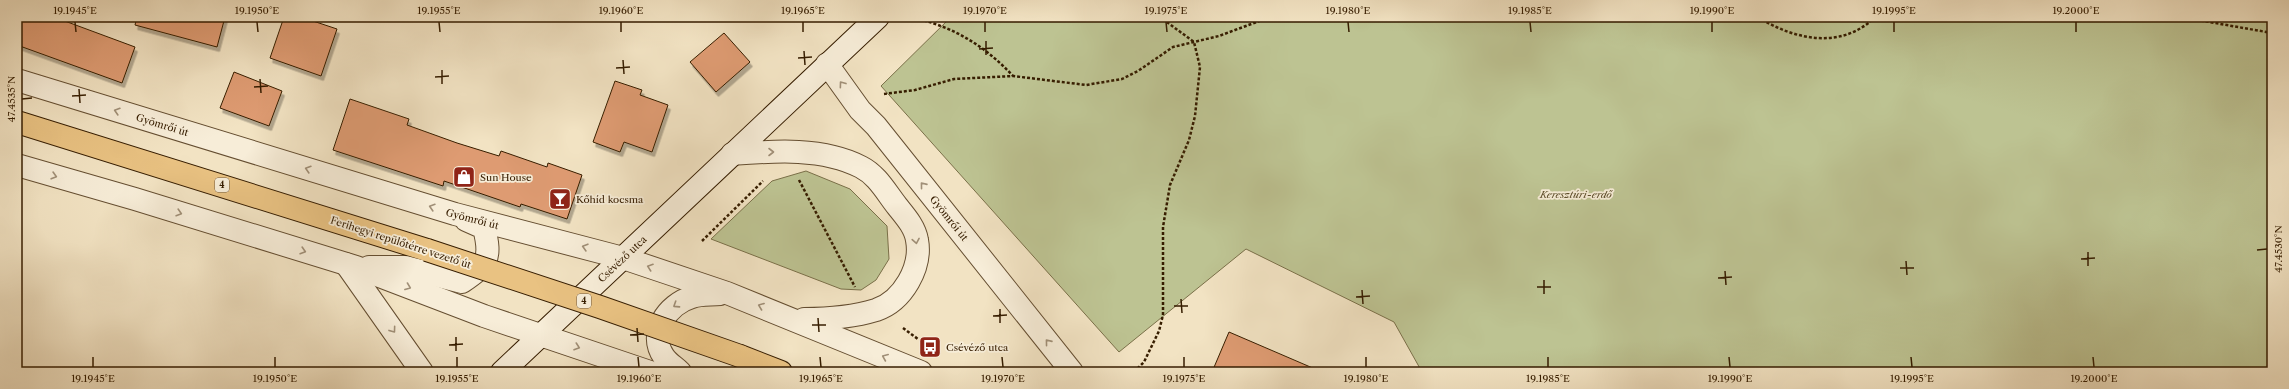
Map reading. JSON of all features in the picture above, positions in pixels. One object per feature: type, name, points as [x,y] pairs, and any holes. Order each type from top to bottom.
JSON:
[{"type":"main road","name":"Ferihegyi repülőtérre vezető út","points":[[17,122],[427,250],[600,307],[740,356],[781,372]]},
{"type":"street","name":"Csévéző utca","points":[[502,372],[540,334],[623,258],[878,17]]},
{"type":"street","name":"Gyömrői út","points":[[828,64],[860,110],[876,126],[1072,372]]},
{"type":"street","name":"Gyömrői út","points":[[17,80],[455,214],[623,258],[727,293],[795,319],[921,372]]},
{"type":"street","points":[[732,154],[770,151],[809,154],[859,166],[872,173],[910,223],[917,238],[918,252],[915,269],[906,287],[893,300],[877,310],[837,318],[795,319]]},
{"type":"street","points":[[17,165],[135,199],[351,266],[484,316],[650,372]]},
{"type":"street","points":[[351,266],[405,268],[462,282],[483,268],[489,248],[484,228],[455,214]]},
{"type":"street","points":[[351,266],[422,372]]},
{"type":"street","points":[[680,372],[664,357],[658,343],[662,319],[674,305],[692,296],[727,293]]},
{"type":"path","points":[[1134,372],[1146,357],[1159,331],[1163,315],[1163,227],[1170,185],[1189,140],[1195,116],[1200,67],[1194,42],[1160,17]]},
{"type":"path","points":[[882,94],[915,90],[954,79],[1013,76],[1086,85],[1122,79],[1138,71],[1173,46],[1220,36],[1270,17]]},
{"type":"path","points":[[1758,17],[1793,35],[1825,39],[1841,36],[1856,30],[1875,17]]},
{"type":"path","points":[[2180,17],[2272,33]]},
{"type":"path","points":[[919,19],[965,36],[999,61],[1013,76]]},
{"type":"path","points":[[796,175],[857,291]]},
{"type":"path","points":[[702,241],[764,179]]},
{"type":"path","points":[[899,325],[924,343]]},
{"type":"green space","name":"Keresztúri-erdő","points":[[951,17],[2272,17],[2272,372],[1422,372],[1394,322],[1246,249],[1119,352],[881,86]]},
{"type":"green space","points":[[806,171],[850,189],[887,226],[889,259],[876,280],[861,290],[841,289],[711,239],[772,181]]},
{"type":"building","points":[[17,17],[54,17],[135,47],[122,83],[17,45]]},
{"type":"building","points":[[137,17],[225,17],[217,47],[135,25]]},
{"type":"building","points":[[284,17],[301,17],[337,29],[321,76],[270,58]]},
{"type":"building","points":[[724,33],[750,62],[716,92],[690,62]]},
{"type":"building","points":[[234,72],[282,91],[269,126],[220,108]]},
{"type":"building","points":[[615,81],[642,90],[640,95],[668,105],[652,152],[624,142],[620,152],[593,142]]},
{"type":"building","points":[[350,99],[409,119],[407,125],[457,143],[499,156],[501,151],[547,167],[548,163],[582,175],[567,219],[521,204],[520,207],[444,181],[443,186],[333,150]]},
{"type":"building","points":[[1229,332],[1322,372],[1212,372]]},
{"type":"place","name":"Sun House","points":[[464,177]]},
{"type":"place","name":"Kőhíd kocsma","points":[[560,199]]},
{"type":"place","name":"Csévéző utca","points":[[930,347]]}]
